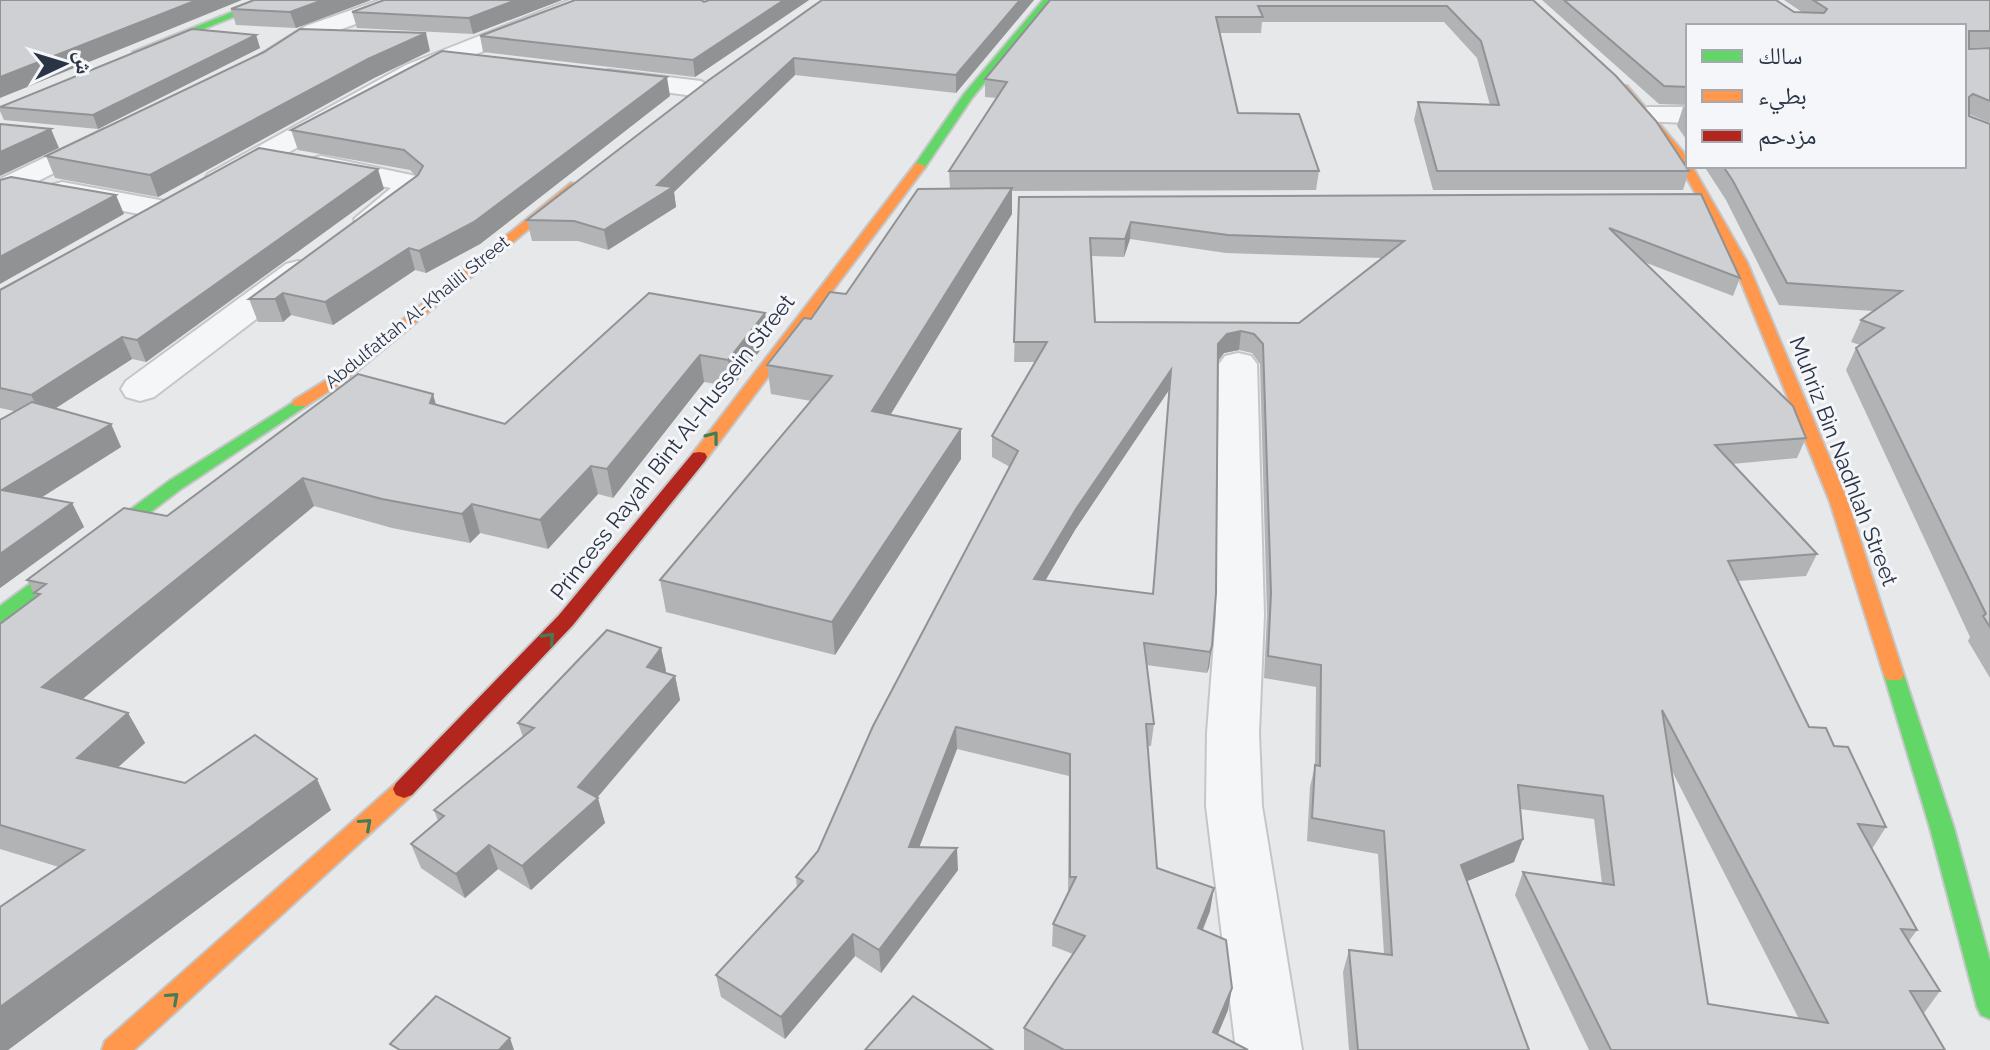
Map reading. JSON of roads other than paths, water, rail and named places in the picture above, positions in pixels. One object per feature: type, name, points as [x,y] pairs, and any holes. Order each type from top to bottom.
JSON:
[{"type":"street","points":[[117,61],[270,0]]},
{"type":"street","points":[[242,71],[302,37],[401,0]]},
{"type":"street","points":[[124,233],[262,155],[436,49],[475,44],[590,0]]},
{"type":"street","name":"Princess Rayah Bint Al-Hussein Street","points":[[115,1050],[393,800],[566,620],[637,537],[894,203],[968,96],[1048,0]]},
{"type":"street","points":[[189,31],[244,39],[364,37]]},
{"type":"street","points":[[436,49],[502,65]]},
{"type":"street","points":[[578,74],[698,91]]},
{"type":"street","name":"Muhriz Bin Nadhlah Street","points":[[1610,76],[1649,115],[1709,202],[1740,262],[1839,502],[1942,828],[1990,1007]]},
{"type":"street","points":[[1649,115],[1686,115]]},
{"type":"street","points":[[8,187],[127,126]]},
{"type":"street","points":[[42,135],[99,140]]},
{"type":"street","points":[[140,389],[408,190],[410,183],[262,155]]},
{"type":"street","name":"Abdulfattah Al-Khalili Street","points":[[0,616],[175,485],[341,377],[585,178]]},
{"type":"street","points":[[8,187],[165,210]]},
{"type":"street","points":[[1677,202],[1709,202]]},
{"type":"street","points":[[894,203],[925,203]]},
{"type":"street","points":[[1238,364],[1240,615],[1233,733],[1234,806],[1269,1050]]}]
